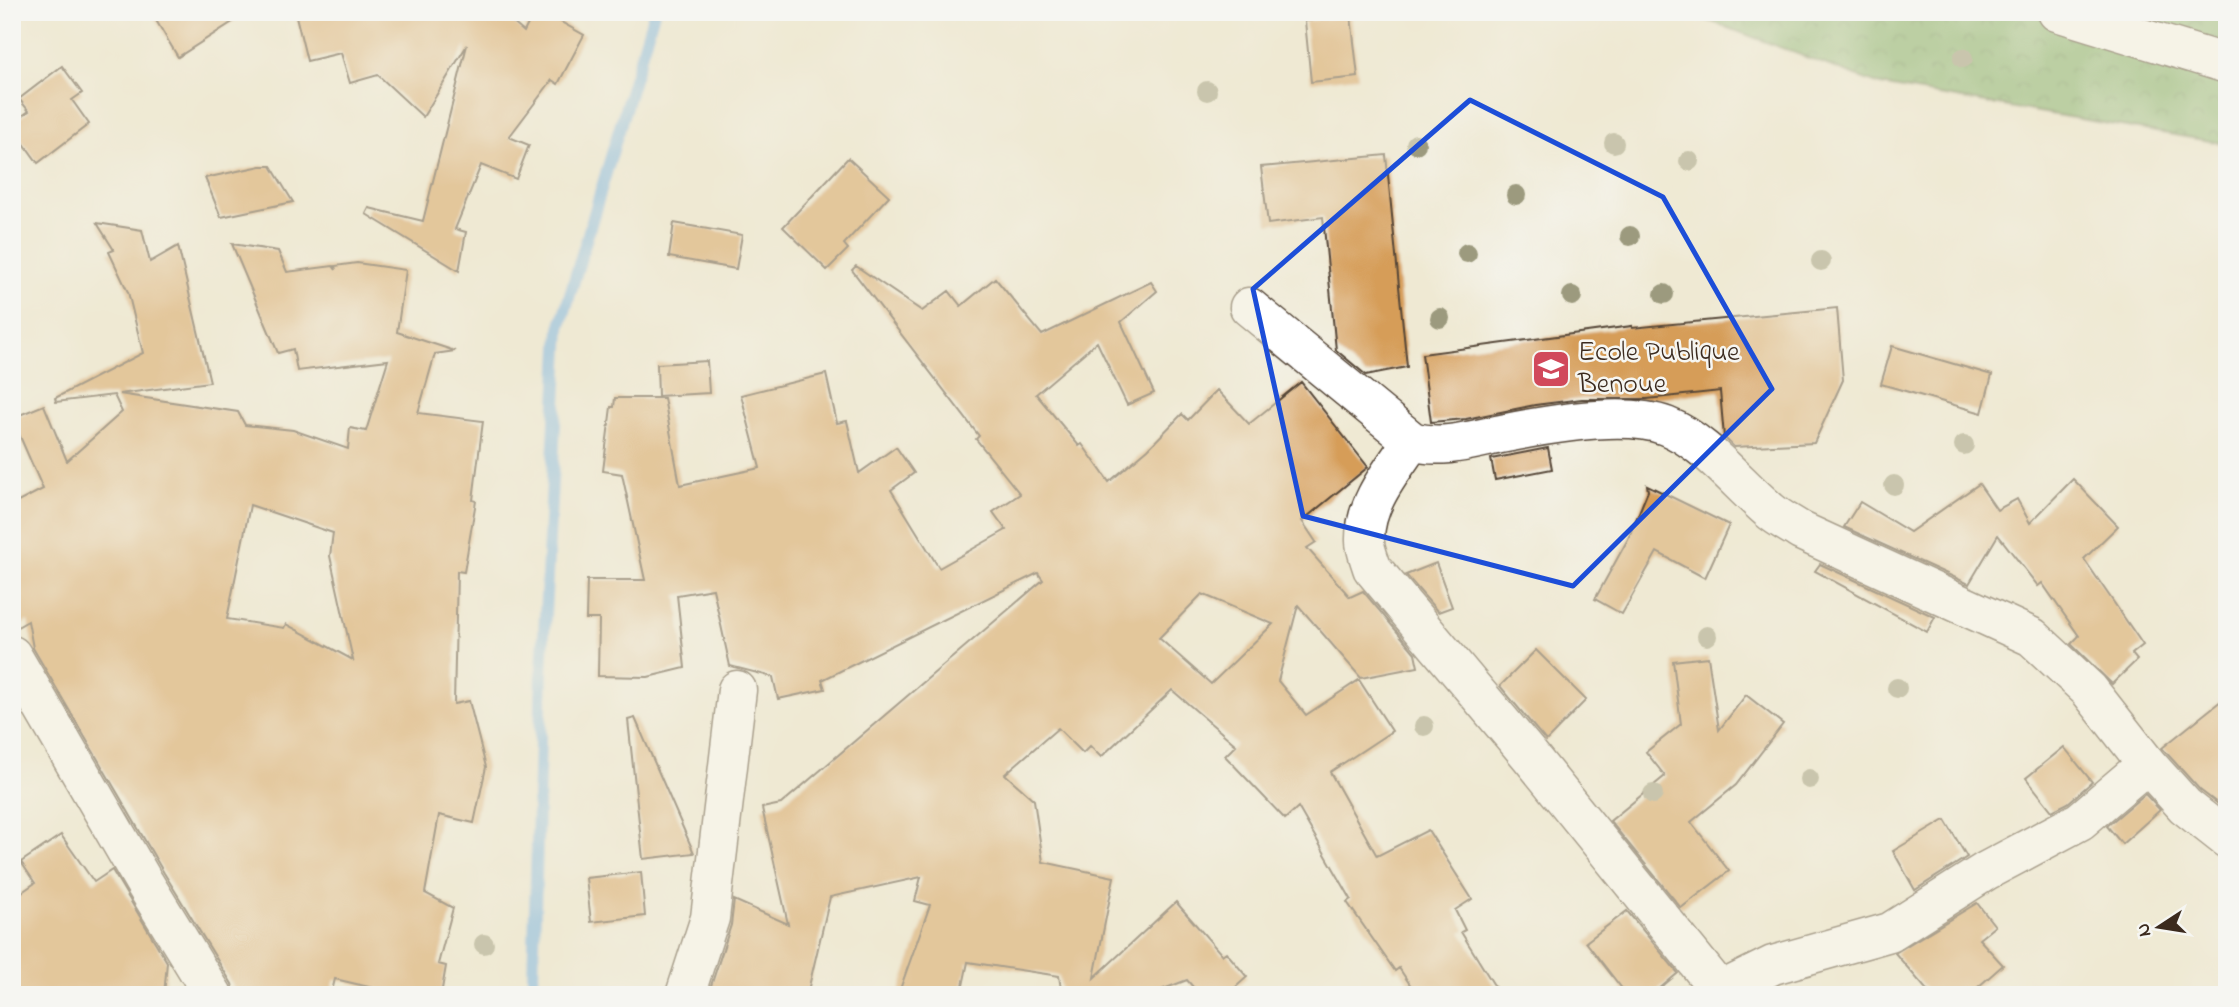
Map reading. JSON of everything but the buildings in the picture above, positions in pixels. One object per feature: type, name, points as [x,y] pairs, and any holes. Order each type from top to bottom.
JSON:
[{"type":"main road","points":[[2057,12],[2227,64]]},
{"type":"main road","points":[[1249,307],[1412,441],[1427,446],[1452,444],[1528,428],[1622,418],[1665,426],[1704,449],[1772,513],[1801,531],[2032,637],[2089,691],[2147,764],[2185,806],[2227,839]]},
{"type":"main road","points":[[1412,441],[1379,489],[1367,517],[1365,543],[1372,568],[1530,757],[1709,978],[1719,994],[1773,965],[1890,932],[1986,871],[2080,821],[2147,764]]},
{"type":"main road","points":[[12,655],[145,884],[214,995]]},
{"type":"main road","points":[[685,995],[710,918],[737,690]]},
{"type":"highlighted area","points":[[1470,100],[1663,197],[1772,389],[1573,586],[1303,516],[1253,289]]},
{"type":"green space","points":[[1686,12],[2227,12],[2227,144],[1880,85]]},
{"type":"waterway","points":[[529,995],[533,979],[542,672],[560,328],[654,12]]},
{"type":"place","name":"Ecole Publique Benoue","points":[[1551,369]]}]
